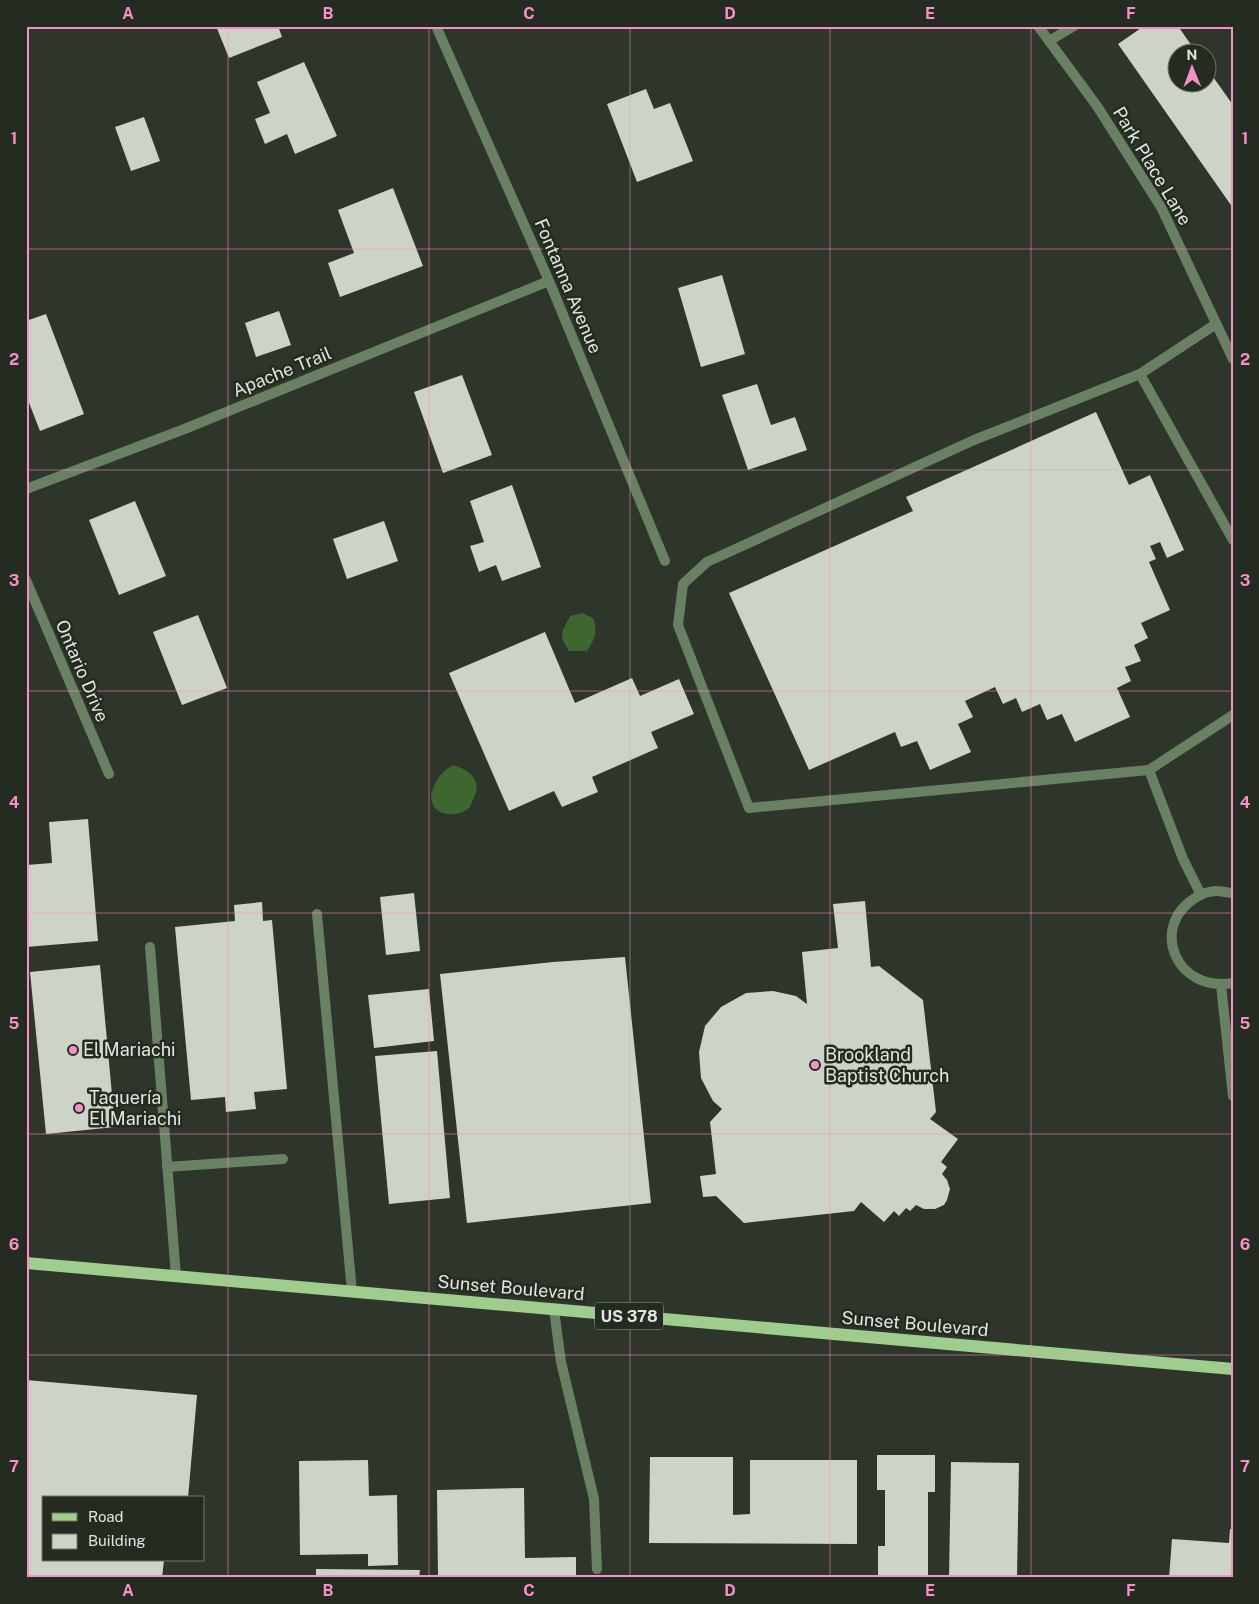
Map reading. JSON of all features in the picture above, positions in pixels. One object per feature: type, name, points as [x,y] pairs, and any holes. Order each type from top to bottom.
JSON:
[{"type":"main road","name":"Sunset Boulevard","points":[[26,1263],[1233,1369]]},
{"type":"street","name":"Fontanna Avenue","points":[[436,26],[549,281],[665,561]]},
{"type":"street","name":"Park Place Lane","points":[[1038,26],[1097,106],[1161,206],[1233,360]]},
{"type":"street","points":[[1049,42],[1074,26]]},
{"type":"street","name":"Apache Trail","points":[[26,489],[182,430],[549,281]]},
{"type":"street","points":[[1216,324],[1140,374],[974,440],[707,562],[683,584],[678,625],[749,808],[1149,770],[1233,715]]},
{"type":"street","points":[[1140,374],[1233,540]]},
{"type":"street","name":"Ontario Drive","points":[[26,580],[109,774]]},
{"type":"street","points":[[1149,770],[1183,859],[1201,895]]},
{"type":"street","points":[[1233,893],[1216,891],[1201,895],[1187,904],[1177,916],[1172,932],[1173,948],[1179,964],[1190,975],[1205,983],[1221,985],[1233,983]]},
{"type":"street","points":[[317,914],[352,1292]]},
{"type":"street","points":[[150,947],[176,1276]]},
{"type":"street","points":[[1221,985],[1233,1096]]},
{"type":"street","points":[[167,1168],[284,1159]]},
{"type":"street","points":[[554,1310],[561,1362],[594,1500],[598,1569]]},
{"type":"green space","points":[[582,613],[593,618],[595,627],[594,639],[587,651],[569,651],[562,639],[563,630],[570,616]]},
{"type":"green space","points":[[453,765],[469,772],[477,785],[469,808],[461,813],[446,814],[434,807],[431,794],[440,776]]},
{"type":"building","points":[[216,26],[278,26],[282,37],[229,58]]},
{"type":"building","points":[[1144,26],[1178,26],[1189,42],[1166,42],[1166,92],[1216,92],[1216,81],[1233,105],[1233,208],[1118,44]]},
{"type":"building","points":[[304,62],[337,136],[295,154],[287,134],[265,144],[255,119],[270,113],[257,82]]},
{"type":"building","points":[[646,89],[654,109],[670,103],[693,161],[637,182],[607,104]]},
{"type":"building","points":[[144,117],[160,161],[131,171],[115,127]]},
{"type":"building","points":[[393,188],[423,266],[340,297],[328,263],[354,253],[338,210]]},
{"type":"building","points":[[722,275],[745,354],[701,367],[678,288]]},
{"type":"building","points":[[279,311],[291,345],[256,357],[245,323]]},
{"type":"building","points":[[46,314],[84,414],[40,431],[26,395],[26,321]]},
{"type":"building","points":[[462,375],[492,455],[443,473],[414,392]]},
{"type":"building","points":[[757,384],[771,425],[795,417],[807,450],[748,470],[722,395]]},
{"type":"building","points":[[1096,412],[1129,485],[1150,475],[1184,550],[1167,558],[1160,542],[1150,546],[1156,559],[1149,562],[1170,610],[1141,623],[1148,638],[1134,645],[1141,661],[1125,667],[1131,681],[1117,688],[1130,717],[1075,742],[1062,714],[1047,720],[1040,704],[1022,712],[1016,698],[1003,704],[995,687],[965,701],[973,717],[958,724],[971,752],[930,770],[917,741],[901,747],[895,732],[809,770],[729,593],[913,511],[906,497]]},
{"type":"building","points":[[512,485],[541,567],[502,581],[496,565],[479,572],[470,546],[484,542],[470,501]]},
{"type":"building","points":[[135,501],[166,576],[119,595],[89,520]]},
{"type":"building","points":[[384,521],[398,561],[347,579],[333,539]]},
{"type":"building","points":[[198,615],[227,688],[182,705],[153,632]]},
{"type":"building","points":[[545,632],[575,703],[632,678],[640,696],[679,679],[694,714],[651,732],[658,748],[592,777],[598,792],[562,807],[554,791],[509,811],[449,673]]},
{"type":"building","points":[[88,819],[98,941],[26,947],[26,865],[52,863],[49,822]]},
{"type":"building","points":[[414,893],[420,951],[386,955],[380,897]]},
{"type":"building","name":"Brookland Baptist Church","points":[[865,901],[871,967],[879,966],[923,1000],[936,1112],[930,1119],[958,1139],[941,1162],[947,1167],[942,1174],[947,1180],[950,1189],[947,1200],[944,1205],[935,1209],[924,1209],[916,1205],[910,1211],[906,1208],[899,1216],[894,1211],[884,1222],[861,1202],[854,1211],[744,1223],[716,1196],[703,1197],[700,1176],[716,1174],[710,1122],[722,1109],[713,1101],[701,1078],[699,1052],[705,1026],[721,1007],[746,993],[773,991],[796,996],[807,1004],[802,952],[838,948],[833,904]]},
{"type":"building","points":[[262,902],[263,921],[272,920],[287,1089],[254,1092],[256,1109],[226,1112],[225,1097],[191,1100],[175,927],[235,921],[234,905]]},
{"type":"building","points":[[625,957],[651,1203],[467,1223],[440,974],[553,962]]},
{"type":"building","name":"El Mariachi","points":[[100,965],[115,1127],[46,1134],[30,972]]},
{"type":"building","points":[[429,989],[434,1041],[374,1048],[368,995]]},
{"type":"building","points":[[437,1051],[450,1198],[389,1204],[375,1056]]},
{"type":"building","points":[[26,1380],[197,1395],[188,1496],[42,1496],[42,1562],[164,1562],[162,1578],[26,1578]]},
{"type":"building","points":[[877,1455],[935,1455],[935,1492],[928,1492],[928,1578],[878,1578],[878,1546],[885,1546],[885,1490],[877,1490]]},
{"type":"building","points":[[650,1457],[733,1457],[733,1515],[750,1514],[750,1460],[857,1460],[857,1544],[649,1543]]},
{"type":"building","points":[[368,1460],[369,1496],[397,1495],[398,1565],[368,1566],[368,1554],[300,1555],[299,1461]]},
{"type":"building","points":[[951,1462],[1019,1463],[1017,1578],[949,1578]]},
{"type":"building","points":[[524,1488],[525,1558],[576,1557],[576,1578],[438,1578],[437,1490]]},
{"type":"building","points":[[1230,1529],[1233,1529],[1233,1578],[1169,1578],[1172,1539],[1229,1543]]},
{"type":"building","points":[[316,1569],[420,1570],[419,1578],[316,1578]]},
{"type":"place","name":"El Mariachi","points":[[73,1050]]},
{"type":"place","name":"Brookland Baptist Church","points":[[815,1065]]},
{"type":"place","name":"Taquería El Mariachi","points":[[79,1108]]}]
